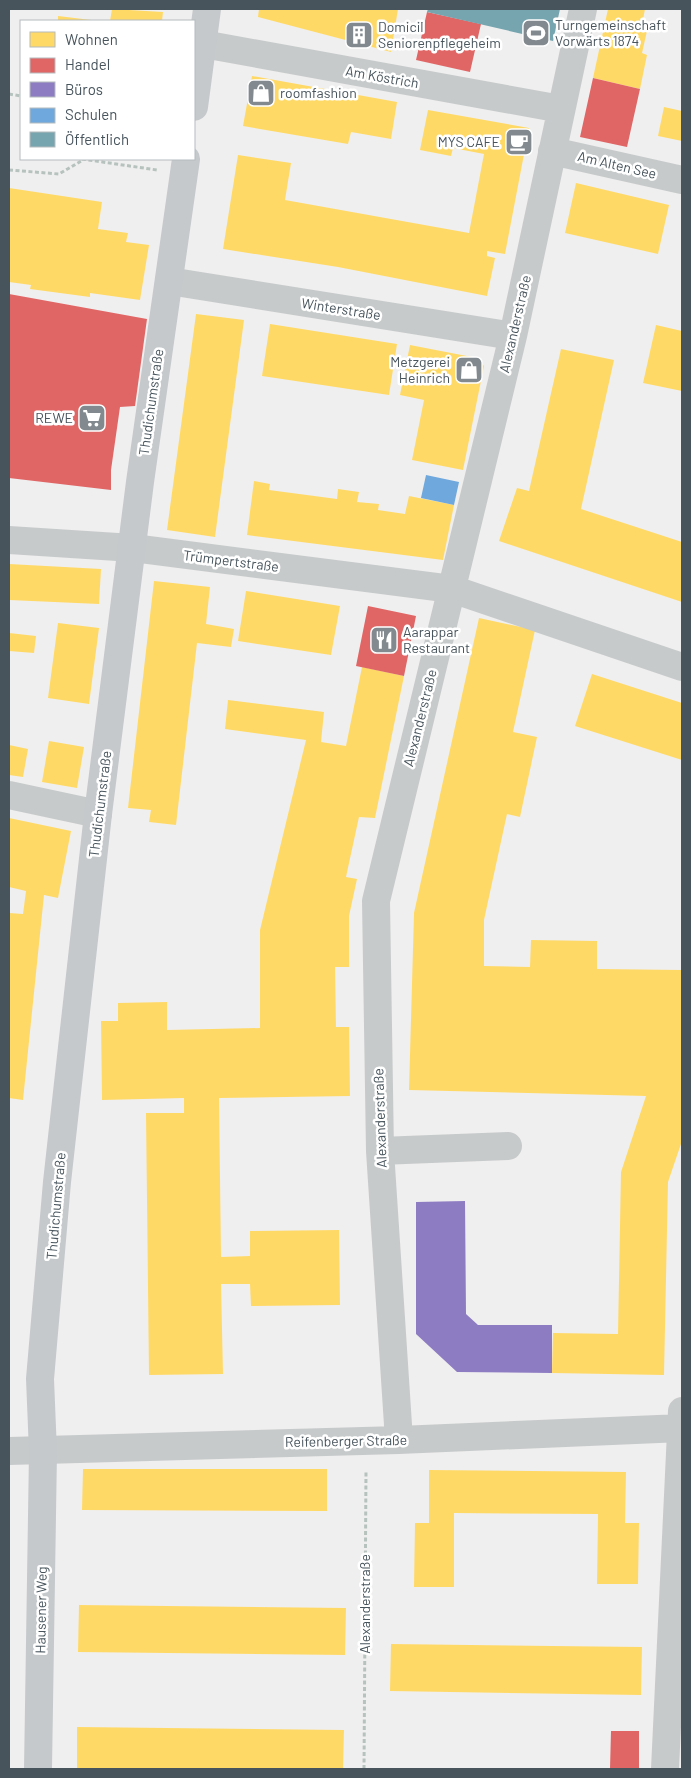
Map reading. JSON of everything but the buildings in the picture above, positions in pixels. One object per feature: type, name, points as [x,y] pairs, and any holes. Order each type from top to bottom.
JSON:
[{"type":"main road","points":[[195,100],[207,9]]},
{"type":"main road","name":"Thudichumstraße","points":[[44,1452],[40,1379],[57,1182],[98,814],[140,482],[185,166]]},
{"type":"main road","name":"Hausener Weg","points":[[38,1769],[44,1452]]},
{"type":"street","name":"Alexanderstraße","points":[[399,1440],[380,1151],[376,901],[512,336],[583,9]]},
{"type":"street","name":"Am Köstrich","points":[[203,44],[561,109]]},
{"type":"street","name":"Am Alten See","points":[[552,150],[682,180]]},
{"type":"street","name":"Winterstraße","points":[[169,281],[512,336]]},
{"type":"street","name":"Trümpertstraße","points":[[9,540],[132,548],[452,589],[682,667]]},
{"type":"street","points":[[9,796],[98,814]]},
{"type":"street","points":[[380,1151],[508,1146]]},
{"type":"street","points":[[665,1769],[682,1422]]},
{"type":"street","name":"Reifenberger Straße","points":[[9,1451],[44,1452],[399,1440],[682,1422]]},
{"type":"path","points":[[9,170],[59,174],[81,160]]},
{"type":"path","points":[[98,160],[185,166]]},
{"type":"path","name":"Alexanderstraße","points":[[364,1769],[366,1440]]},
{"type":"place","name":"Turngemeinschaft Vorwärts 1874","points":[[536,33]]},
{"type":"place","name":"Domicil Seniorenpflegeheim","points":[[359,35]]},
{"type":"place","name":"roomfashion","points":[[261,93]]},
{"type":"place","name":"MYS CAFE","points":[[519,142]]},
{"type":"place","name":"Metzgerei Heinrich","points":[[469,370]]},
{"type":"place","name":"REWE","points":[[92,418]]},
{"type":"place","name":"Aarappar Restaurant","points":[[384,640]]}]
